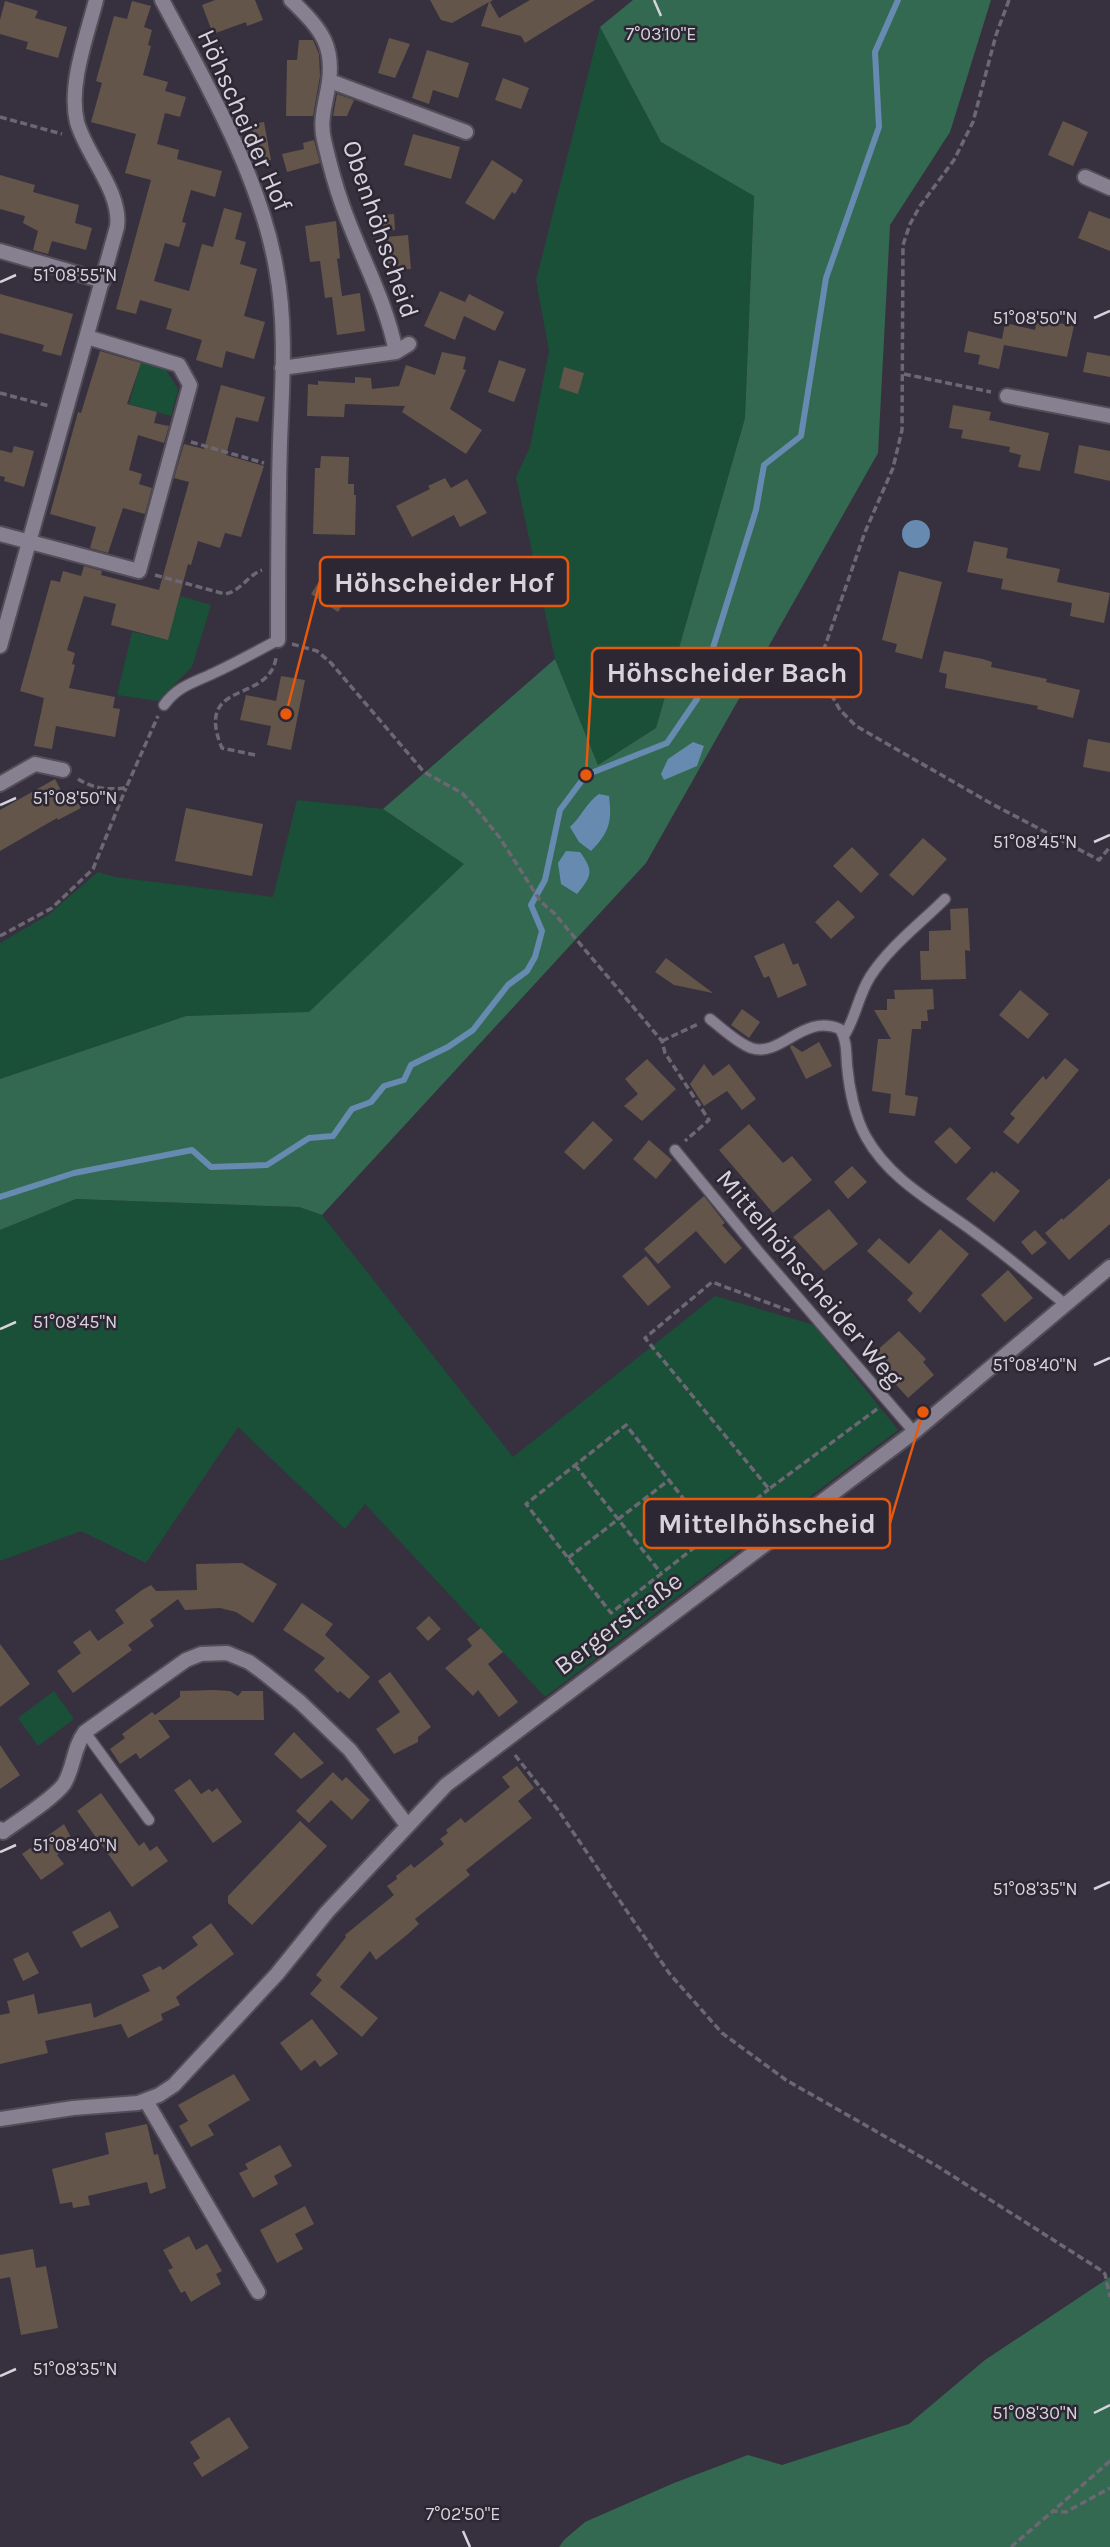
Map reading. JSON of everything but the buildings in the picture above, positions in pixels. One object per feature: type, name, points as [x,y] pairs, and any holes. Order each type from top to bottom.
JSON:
[{"type":"street","points":[[0,646],[117,227],[117,211],[111,194],[81,132],[75,110],[76,86],[96,0]]},
{"type":"street","name":"Höhscheider Hof","points":[[162,0],[210,90],[242,161],[266,226],[277,269],[283,340],[278,640]]},
{"type":"street","name":"Obenhöhscheid","points":[[282,368],[402,348],[342,205],[324,139],[321,123],[330,81],[329,59],[322,33],[291,0]]},
{"type":"street","name":"Obenhöhscheid","points":[[330,81],[466,132]]},
{"type":"street","points":[[1084,177],[1110,188]]},
{"type":"street","points":[[0,251],[103,281]]},
{"type":"street","points":[[0,534],[139,571],[190,385],[179,365],[87,337]]},
{"type":"street","points":[[1007,396],[1110,416]]},
{"type":"street","points":[[0,784],[35,764],[63,771]]},
{"type":"street","name":"Bergerstraße","points":[[146,2101],[174,2085],[194,2066],[278,1974],[307,1936],[446,1785],[914,1432],[1110,1267]]},
{"type":"street","points":[[0,1829],[3,1832],[60,1788],[68,1774],[78,1742],[85,1732],[186,1660],[201,1654],[228,1653],[249,1662],[300,1702],[349,1750],[407,1825]]},
{"type":"street","points":[[0,2119],[146,2101],[258,2292]]},
{"type":"lane","points":[[164,705],[182,686],[211,675],[278,640]]},
{"type":"lane","points":[[844,1035],[853,1021],[862,990],[872,974],[945,899]]},
{"type":"lane","points":[[710,1019],[741,1043],[760,1050],[820,1025],[840,1029],[844,1035],[847,1067],[858,1118],[877,1154],[900,1179],[999,1250],[1066,1306]]},
{"type":"lane","name":"Mittelhöhscheider Weg","points":[[675,1150],[914,1432]]},
{"type":"lane","points":[[85,1732],[149,1820]]},
{"type":"path","points":[[1009,0],[996,35],[973,122],[958,153],[920,206],[910,224],[904,245],[902,430],[893,468],[865,531],[824,649],[822,662],[827,687],[839,710],[856,726],[902,754],[1098,860],[1110,848]]},
{"type":"path","points":[[0,117],[66,135],[81,132]]},
{"type":"path","points":[[904,374],[1007,396]]},
{"type":"path","points":[[0,393],[66,410]]},
{"type":"path","points":[[176,438],[279,468]]},
{"type":"path","points":[[139,571],[225,593],[236,590],[254,573],[261,570],[278,570]]},
{"type":"path","points":[[255,755],[222,748],[215,730],[214,718],[219,707],[232,695],[266,679],[274,667],[278,640],[317,651],[331,663],[424,772],[462,793],[475,807],[541,902],[554,913],[662,1041],[665,1053],[709,1120],[675,1150]]},
{"type":"path","points":[[0,929],[2,935],[52,908],[93,869],[164,705]]},
{"type":"path","points":[[63,771],[89,786],[108,790],[126,788]]},
{"type":"path","points":[[662,1041],[710,1019]]},
{"type":"path","points":[[769,1489],[645,1338],[712,1282],[818,1321]]},
{"type":"path","points":[[711,1534],[626,1426],[526,1504],[611,1613],[769,1489],[887,1402]]},
{"type":"path","points":[[575,1465],[662,1573]]},
{"type":"path","points":[[568,1558],[669,1480]]},
{"type":"path","points":[[503,1740],[558,1810],[669,1973],[722,2033],[786,2080],[937,2166],[1099,2269],[1105,2274],[1110,2297]]},
{"type":"path","points":[[1011,2547],[1110,2461]]},
{"type":"path","points":[[1053,2511],[1066,2512],[1110,2488]]},
{"type":"green space","points":[[633,0],[991,0],[950,132],[890,225],[878,453],[646,863],[322,1215],[299,1207],[76,1199],[0,1230],[0,1079],[186,1016],[309,1012],[464,864],[383,809],[555,659],[598,765],[656,728],[745,418],[754,196],[661,142],[600,27]]},
{"type":"green space","points":[[600,27],[661,142],[754,195],[745,418],[656,728],[598,765],[555,659],[516,477],[530,447],[549,351],[536,280]]},
{"type":"green space","points":[[141,362],[166,370],[178,389],[171,416],[129,404]]},
{"type":"green space","points":[[180,596],[211,605],[192,667],[158,701],[117,695],[132,632],[167,639]]},
{"type":"green space","points":[[297,800],[383,809],[465,864],[309,1013],[186,1016],[0,1079],[0,943],[48,915],[98,872],[115,877],[273,897]]},
{"type":"green space","points":[[76,1199],[299,1207],[322,1215],[513,1457],[715,1296],[814,1325],[898,1430],[545,1697],[365,1504],[345,1529],[238,1427],[146,1563],[81,1531],[0,1561],[0,1230]]},
{"type":"green space","points":[[54,1691],[74,1719],[38,1746],[18,1718]]},
{"type":"green space","points":[[1110,2277],[1110,2547],[559,2547],[585,2522],[674,2483],[748,2455],[782,2465],[909,2424],[985,2360]]},
{"type":"water","points":[[916,520],[926,524],[930,534],[926,544],[916,548],[906,544],[902,534],[906,524]]},
{"type":"water","points":[[693,742],[704,746],[697,766],[664,780],[661,774],[668,759]]},
{"type":"water","points":[[599,794],[609,796],[610,819],[606,832],[591,851],[579,842],[570,827]]},
{"type":"water","points":[[566,851],[580,852],[588,864],[588,878],[577,894],[561,884],[558,863]]},
{"type":"waterway","points":[[0,1197],[74,1173],[192,1150],[211,1167],[267,1165],[309,1138],[333,1136],[352,1109],[371,1102],[384,1086],[404,1080],[411,1065],[448,1047],[473,1030],[508,985],[527,971],[535,957],[542,931],[531,905],[545,880],[560,810],[586,775],[667,743],[697,699],[756,510],[764,465],[801,436],[826,278],[879,127],[875,52],[898,0]]},
{"type":"place","name":"Höhscheider Hof","points":[[286,714]]},
{"type":"place","name":"Höhscheider Bach","points":[[586,775]]},
{"type":"place","name":"Mittelhöhscheid","points":[[923,1412]]}]
